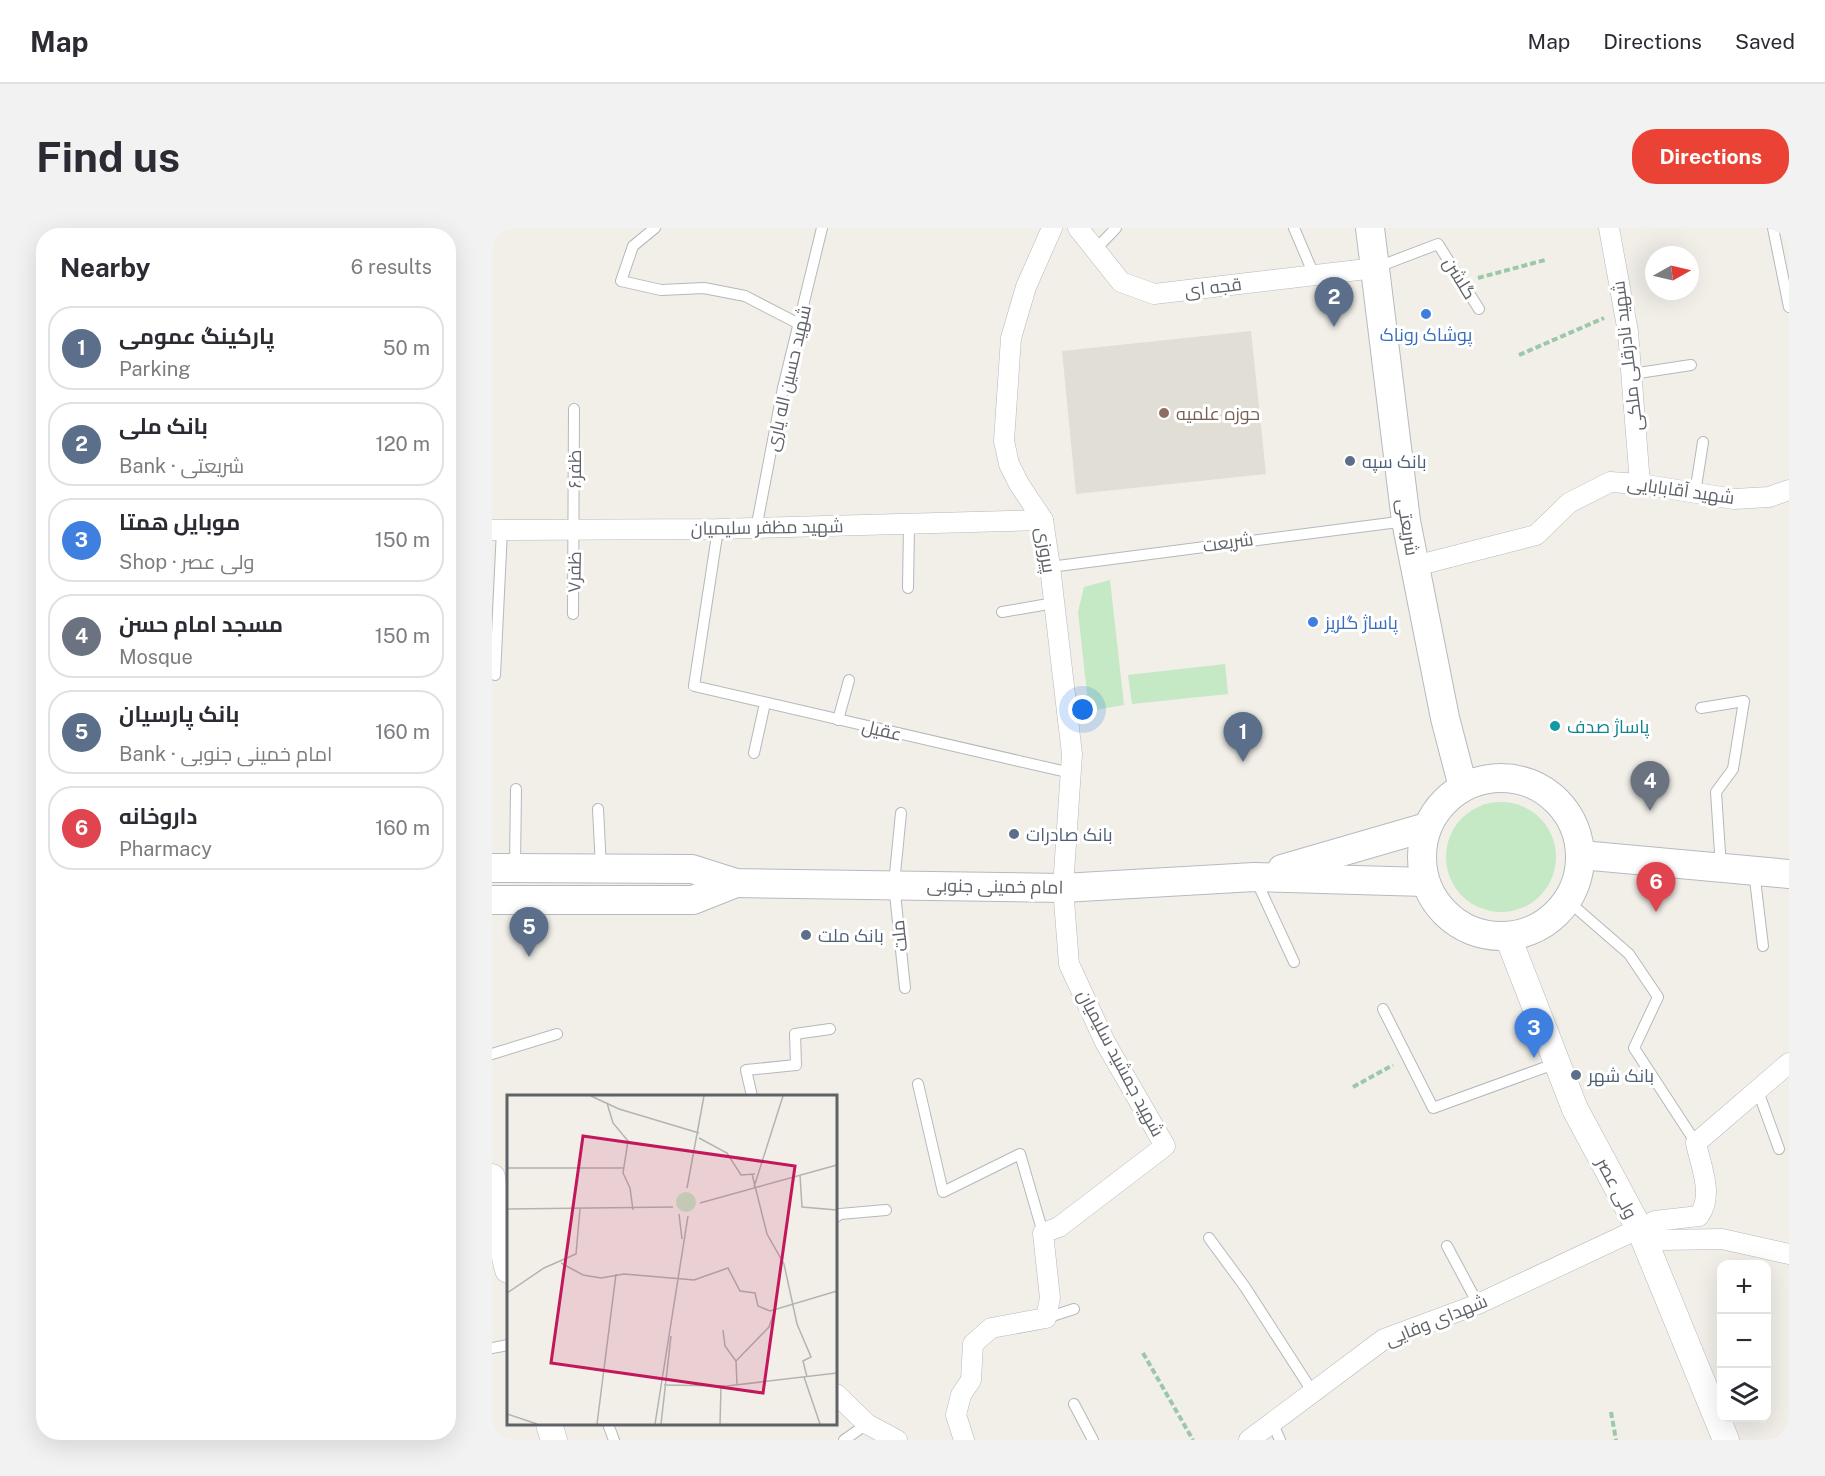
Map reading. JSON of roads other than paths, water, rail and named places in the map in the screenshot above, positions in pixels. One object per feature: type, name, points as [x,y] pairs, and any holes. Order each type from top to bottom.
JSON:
[{"type":"main road","name":"شریعتی","points":[[1370,228],[1406,520],[1444,718],[1463,787]]},
{"type":"main road","points":[[1488,778],[1515,778],[1541,788],[1561,805],[1575,829],[1581,855],[1578,879],[1568,901],[1552,919],[1531,931],[1508,937],[1481,934],[1457,924],[1438,905],[1425,882],[1422,845],[1427,828],[1442,804],[1463,787],[1488,778]]},
{"type":"main road","points":[[1254,877],[1427,828]]},
{"type":"main road","points":[[1581,855],[1789,874]]},
{"type":"main road","name":"امام خمینی جنوبی","points":[[503,869],[692,869],[736,883],[1063,888],[1254,877]]},
{"type":"main road","points":[[1254,877],[1425,882]]},
{"type":"main road","name":"امام خمینی جنوبی","points":[[492,900],[693,900],[736,883]]},
{"type":"street","name":"پیروزی","points":[[1052,228],[1026,287],[1011,338],[1004,441],[1009,464],[1019,484],[1043,520],[1050,567],[1072,754],[1063,888]]},
{"type":"street","name":"قجه ای","points":[[1078,228],[1094,252],[1120,282],[1154,294],[1375,268]]},
{"type":"street","name":"شهید نادرقلی ملکی","points":[[1609,228],[1624,309],[1632,374],[1640,484]]},
{"type":"street","name":"شهید آقابابایی","points":[[1415,566],[1536,535],[1569,502],[1610,482],[1640,484],[1734,499],[1769,497],[1789,490]]},
{"type":"street","name":"شهید مظفر سلیمیان","points":[[497,530],[718,529],[1043,520]]},
{"type":"street","name":"شهید جمشید سلیمیان","points":[[1042,1233],[1059,1227],[1165,1146],[1105,1042],[1070,964],[1063,888]]},
{"type":"street","name":"ولی عصر","points":[[1508,937],[1575,1109],[1640,1230],[1726,1440]]},
{"type":"street","points":[[1722,1239],[1706,1206],[1707,1191],[1696,1143],[1789,1063]]},
{"type":"street","points":[[493,1193],[507,1266]]},
{"type":"street","name":"شهدای وفایی","points":[[1249,1440],[1312,1391],[1384,1340],[1478,1304],[1655,1221],[1699,1216],[1706,1206]]},
{"type":"street","points":[[1640,1230],[1660,1240],[1722,1239],[1789,1254]]},
{"type":"street","points":[[963,1440],[956,1415],[961,1395],[972,1380],[974,1344],[991,1328],[1046,1318],[1050,1298],[1042,1233]]},
{"type":"street","points":[[837,1395],[867,1424],[897,1440]]},
{"type":"street","points":[[549,1425],[554,1440]]},
{"type":"lane","points":[[655,228],[633,246],[621,281],[661,290],[704,288],[745,296],[801,325]]},
{"type":"lane","name":"شهید حسین اله یاری","points":[[756,528],[783,388],[801,325],[822,228]]},
{"type":"lane","points":[[1094,252],[1116,228]]},
{"type":"lane","points":[[1294,228],[1314,275]]},
{"type":"lane","points":[[1773,228],[1789,307]]},
{"type":"lane","name":"گلشن","points":[[1375,268],[1438,244],[1479,309]]},
{"type":"lane","points":[[1632,374],[1691,365]]},
{"type":"lane","name":"ظفر۶","points":[[573,409],[574,530]]},
{"type":"lane","points":[[1695,494],[1703,442]]},
{"type":"lane","name":"شریعت","points":[[1050,567],[1406,520]]},
{"type":"lane","points":[[908,588],[909,524]]},
{"type":"lane","name":"عقیل","points":[[718,529],[694,686],[1071,773]]},
{"type":"lane","points":[[495,675],[497,530]]},
{"type":"lane","name":"ظفر۷","points":[[573,614],[574,530]]},
{"type":"lane","points":[[1002,612],[1054,603]]},
{"type":"lane","points":[[838,720],[849,680]]},
{"type":"lane","points":[[1701,708],[1744,701],[1733,768],[1716,792],[1721,868]]},
{"type":"lane","points":[[754,753],[765,703]]},
{"type":"lane","points":[[503,869],[516,789]]},
{"type":"lane","points":[[597,809],[601,868]]},
{"type":"lane","name":"ملت","points":[[901,813],[894,884],[905,988]]},
{"type":"lane","points":[[1754,871],[1763,946]]},
{"type":"lane","points":[[1254,877],[1294,962]]},
{"type":"lane","points":[[1568,901],[1629,954],[1658,997],[1634,1048],[1696,1143]]},
{"type":"lane","points":[[1383,1009],[1433,1107],[1557,1063]]},
{"type":"lane","points":[[752,1095],[746,1070],[796,1065],[795,1034],[830,1029]]},
{"type":"lane","points":[[492,1054],[557,1034]]},
{"type":"lane","points":[[918,1084],[943,1192],[1020,1154],[1042,1233]]},
{"type":"lane","points":[[1758,1091],[1779,1149]]},
{"type":"lane","points":[[837,1217],[840,1214],[886,1210]]},
{"type":"lane","points":[[1209,1238],[1245,1287],[1312,1391]]},
{"type":"lane","points":[[1447,1246],[1478,1304]]},
{"type":"lane","points":[[1046,1318],[1074,1309]]},
{"type":"lane","points":[[492,1348],[507,1345]]},
{"type":"lane","points":[[1074,1404],[1093,1440]]},
{"type":"lane","points":[[1272,1422],[1281,1440]]},
{"type":"lane","points":[[844,1440],[867,1424]]},
{"type":"lane","points":[[608,1425],[614,1440]]},
{"type":"place","name":"پوشاک روناک","points":[[1426,314]]},
{"type":"place","name":"بانک ملی","points":[[1334,327]]},
{"type":"place","name":"حوزه علمیه","points":[[1164,413]]},
{"type":"place","name":"بانک سپه","points":[[1350,461]]},
{"type":"place","name":"پاساژ گلریز","points":[[1313,622]]},
{"type":"place","name":"پاساژ صدف","points":[[1555,726]]},
{"type":"place","name":"پارکینگ عمومی","points":[[1243,762]]},
{"type":"place","name":"مسجد امام حسن","points":[[1650,811]]},
{"type":"place","name":"بانک صادرات","points":[[1014,834]]},
{"type":"place","name":"داروخانه","points":[[1656,912]]},
{"type":"place","name":"بانک ملت","points":[[806,935]]},
{"type":"place","name":"بانک پارسیان","points":[[529,957]]},
{"type":"place","name":"موبایل همتا","points":[[1534,1058]]},
{"type":"place","name":"بانک شهر","points":[[1576,1075]]}]
